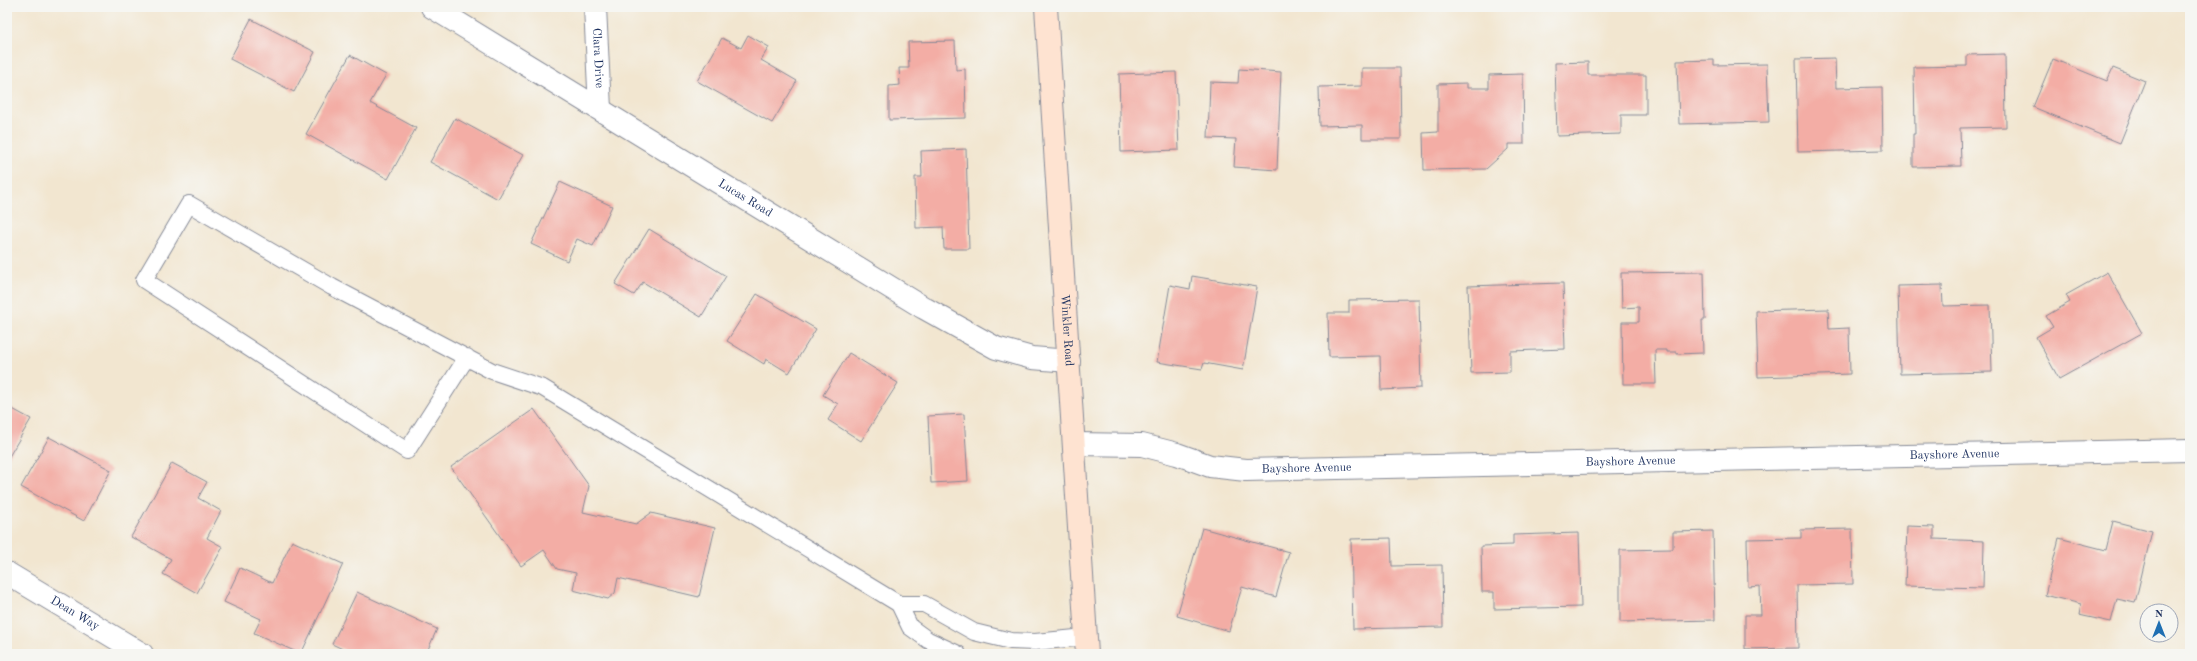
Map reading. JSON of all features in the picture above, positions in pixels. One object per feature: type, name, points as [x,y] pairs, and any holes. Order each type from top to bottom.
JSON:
[{"type":"street","name":"Lucas Road","points":[[432,7],[924,308],[996,348],[1032,358],[1069,361]]},
{"type":"street","name":"Clara Drive","points":[[595,7],[600,109]]},
{"type":"street","name":"Winkler Road","points":[[1046,7],[1087,646]]},
{"type":"street","name":"Bayshore Avenue","points":[[1074,444],[1142,444],[1177,454],[1210,466],[1246,470],[2190,450]]},
{"type":"street","name":"Dean Way","points":[[7,573],[142,654]]},
{"type":"lane","points":[[467,357],[407,451],[144,280],[189,204],[332,287],[467,357],[492,371],[543,388],[899,604],[924,604],[974,632],[1011,641],[1087,646]]},
{"type":"lane","points":[[899,604],[910,627],[928,640],[958,654]]},
{"type":"building","points":[[251,19],[315,52],[294,92],[230,59]]},
{"type":"building","points":[[748,35],[769,47],[761,60],[797,81],[772,123],[697,81],[722,38],[741,48]]},
{"type":"building","points":[[955,41],[956,70],[965,69],[966,118],[889,120],[889,86],[900,85],[899,68],[909,68],[908,42]]},
{"type":"building","points":[[2005,54],[2006,127],[1960,128],[1961,166],[1913,167],[1913,134],[1915,134],[1914,67],[1967,66],[1967,55]]},
{"type":"building","points":[[350,55],[386,75],[370,103],[416,128],[388,179],[306,134]]},
{"type":"building","points":[[1835,58],[1836,88],[1882,87],[1883,150],[1798,152],[1796,59]]},
{"type":"building","points":[[2053,59],[2107,81],[2113,68],[2145,81],[2120,143],[2033,107]]},
{"type":"building","points":[[1714,60],[1714,65],[1767,64],[1769,122],[1679,124],[1677,61]]},
{"type":"building","points":[[1588,62],[1588,75],[1646,75],[1646,115],[1621,115],[1621,134],[1557,136],[1555,63]]},
{"type":"building","points":[[1362,68],[1400,68],[1401,139],[1362,139],[1362,125],[1320,126],[1319,87],[1362,86]]},
{"type":"building","points":[[1239,69],[1281,72],[1277,170],[1234,167],[1236,139],[1208,138],[1210,82],[1238,83]]},
{"type":"building","points":[[1176,72],[1179,150],[1121,152],[1119,74]]},
{"type":"building","points":[[1523,74],[1524,144],[1508,144],[1508,149],[1486,169],[1424,170],[1423,133],[1438,132],[1438,84],[1467,83],[1467,88],[1489,88],[1489,75]]},
{"type":"building","points":[[455,118],[523,155],[498,199],[430,162]]},
{"type":"building","points":[[966,149],[969,249],[944,249],[943,227],[916,228],[915,177],[922,177],[921,151]]},
{"type":"building","points":[[560,182],[612,206],[593,246],[577,239],[567,261],[531,244]]},
{"type":"building","points":[[649,229],[726,276],[701,317],[643,282],[634,295],[615,284]]},
{"type":"building","points":[[1704,272],[1705,320],[1702,320],[1703,353],[1677,354],[1677,352],[1667,352],[1667,350],[1655,350],[1656,384],[1623,384],[1622,322],[1639,322],[1639,307],[1622,308],[1621,273]]},
{"type":"building","points":[[2107,272],[2142,333],[2059,379],[2036,337],[2053,327],[2046,316],[2070,302],[2066,295]]},
{"type":"building","points":[[1192,276],[1257,287],[1243,370],[1204,363],[1202,369],[1157,362],[1170,285],[1190,289]]},
{"type":"building","points":[[1563,283],[1565,349],[1510,351],[1510,372],[1471,373],[1468,286]]},
{"type":"building","points":[[1942,285],[1943,306],[1990,305],[1992,372],[1900,374],[1898,286]]},
{"type":"building","points":[[757,294],[816,329],[789,373],[766,359],[764,364],[727,341]]},
{"type":"building","points":[[1419,299],[1421,388],[1381,390],[1380,356],[1329,357],[1328,313],[1349,313],[1349,300]]},
{"type":"building","points":[[1828,309],[1829,329],[1849,328],[1850,374],[1758,377],[1756,311]]},
{"type":"building","points":[[849,353],[898,383],[861,441],[828,420],[838,404],[823,395]]},
{"type":"building","points":[[7,406],[31,419],[7,460]]},
{"type":"building","points":[[534,409],[589,486],[583,512],[636,524],[651,513],[715,528],[699,597],[618,578],[615,593],[608,599],[573,590],[576,573],[557,569],[544,550],[521,566],[451,467]]},
{"type":"building","points":[[964,414],[968,481],[931,483],[928,416]]},
{"type":"building","points":[[49,437],[111,470],[84,521],[21,487]]},
{"type":"building","points":[[172,463],[207,482],[198,498],[221,511],[207,538],[223,547],[197,593],[163,574],[171,559],[131,537]]},
{"type":"building","points":[[2113,521],[2152,531],[2135,603],[2117,599],[2111,622],[2079,615],[2081,604],[2045,595],[2059,538],[2106,550]]},
{"type":"building","points":[[1907,526],[1934,527],[1934,539],[1984,541],[1983,588],[1905,586]]},
{"type":"building","points":[[1202,528],[1289,552],[1276,597],[1242,587],[1229,631],[1177,616]]},
{"type":"building","points":[[1852,529],[1853,584],[1797,585],[1798,648],[1745,649],[1745,615],[1761,615],[1760,586],[1748,587],[1747,539],[1801,538],[1801,530]]},
{"type":"building","points":[[1713,531],[1715,620],[1620,622],[1620,550],[1673,549],[1673,532]]},
{"type":"building","points":[[1579,533],[1581,607],[1494,609],[1494,592],[1482,592],[1481,546],[1513,545],[1513,535]]},
{"type":"building","points":[[1391,538],[1392,566],[1442,565],[1443,627],[1353,629],[1351,539]]},
{"type":"building","points":[[292,541],[343,564],[301,654],[254,633],[261,619],[224,602],[240,568],[272,583]]},
{"type":"building","points":[[357,592],[437,629],[426,654],[353,654],[332,644]]}]
